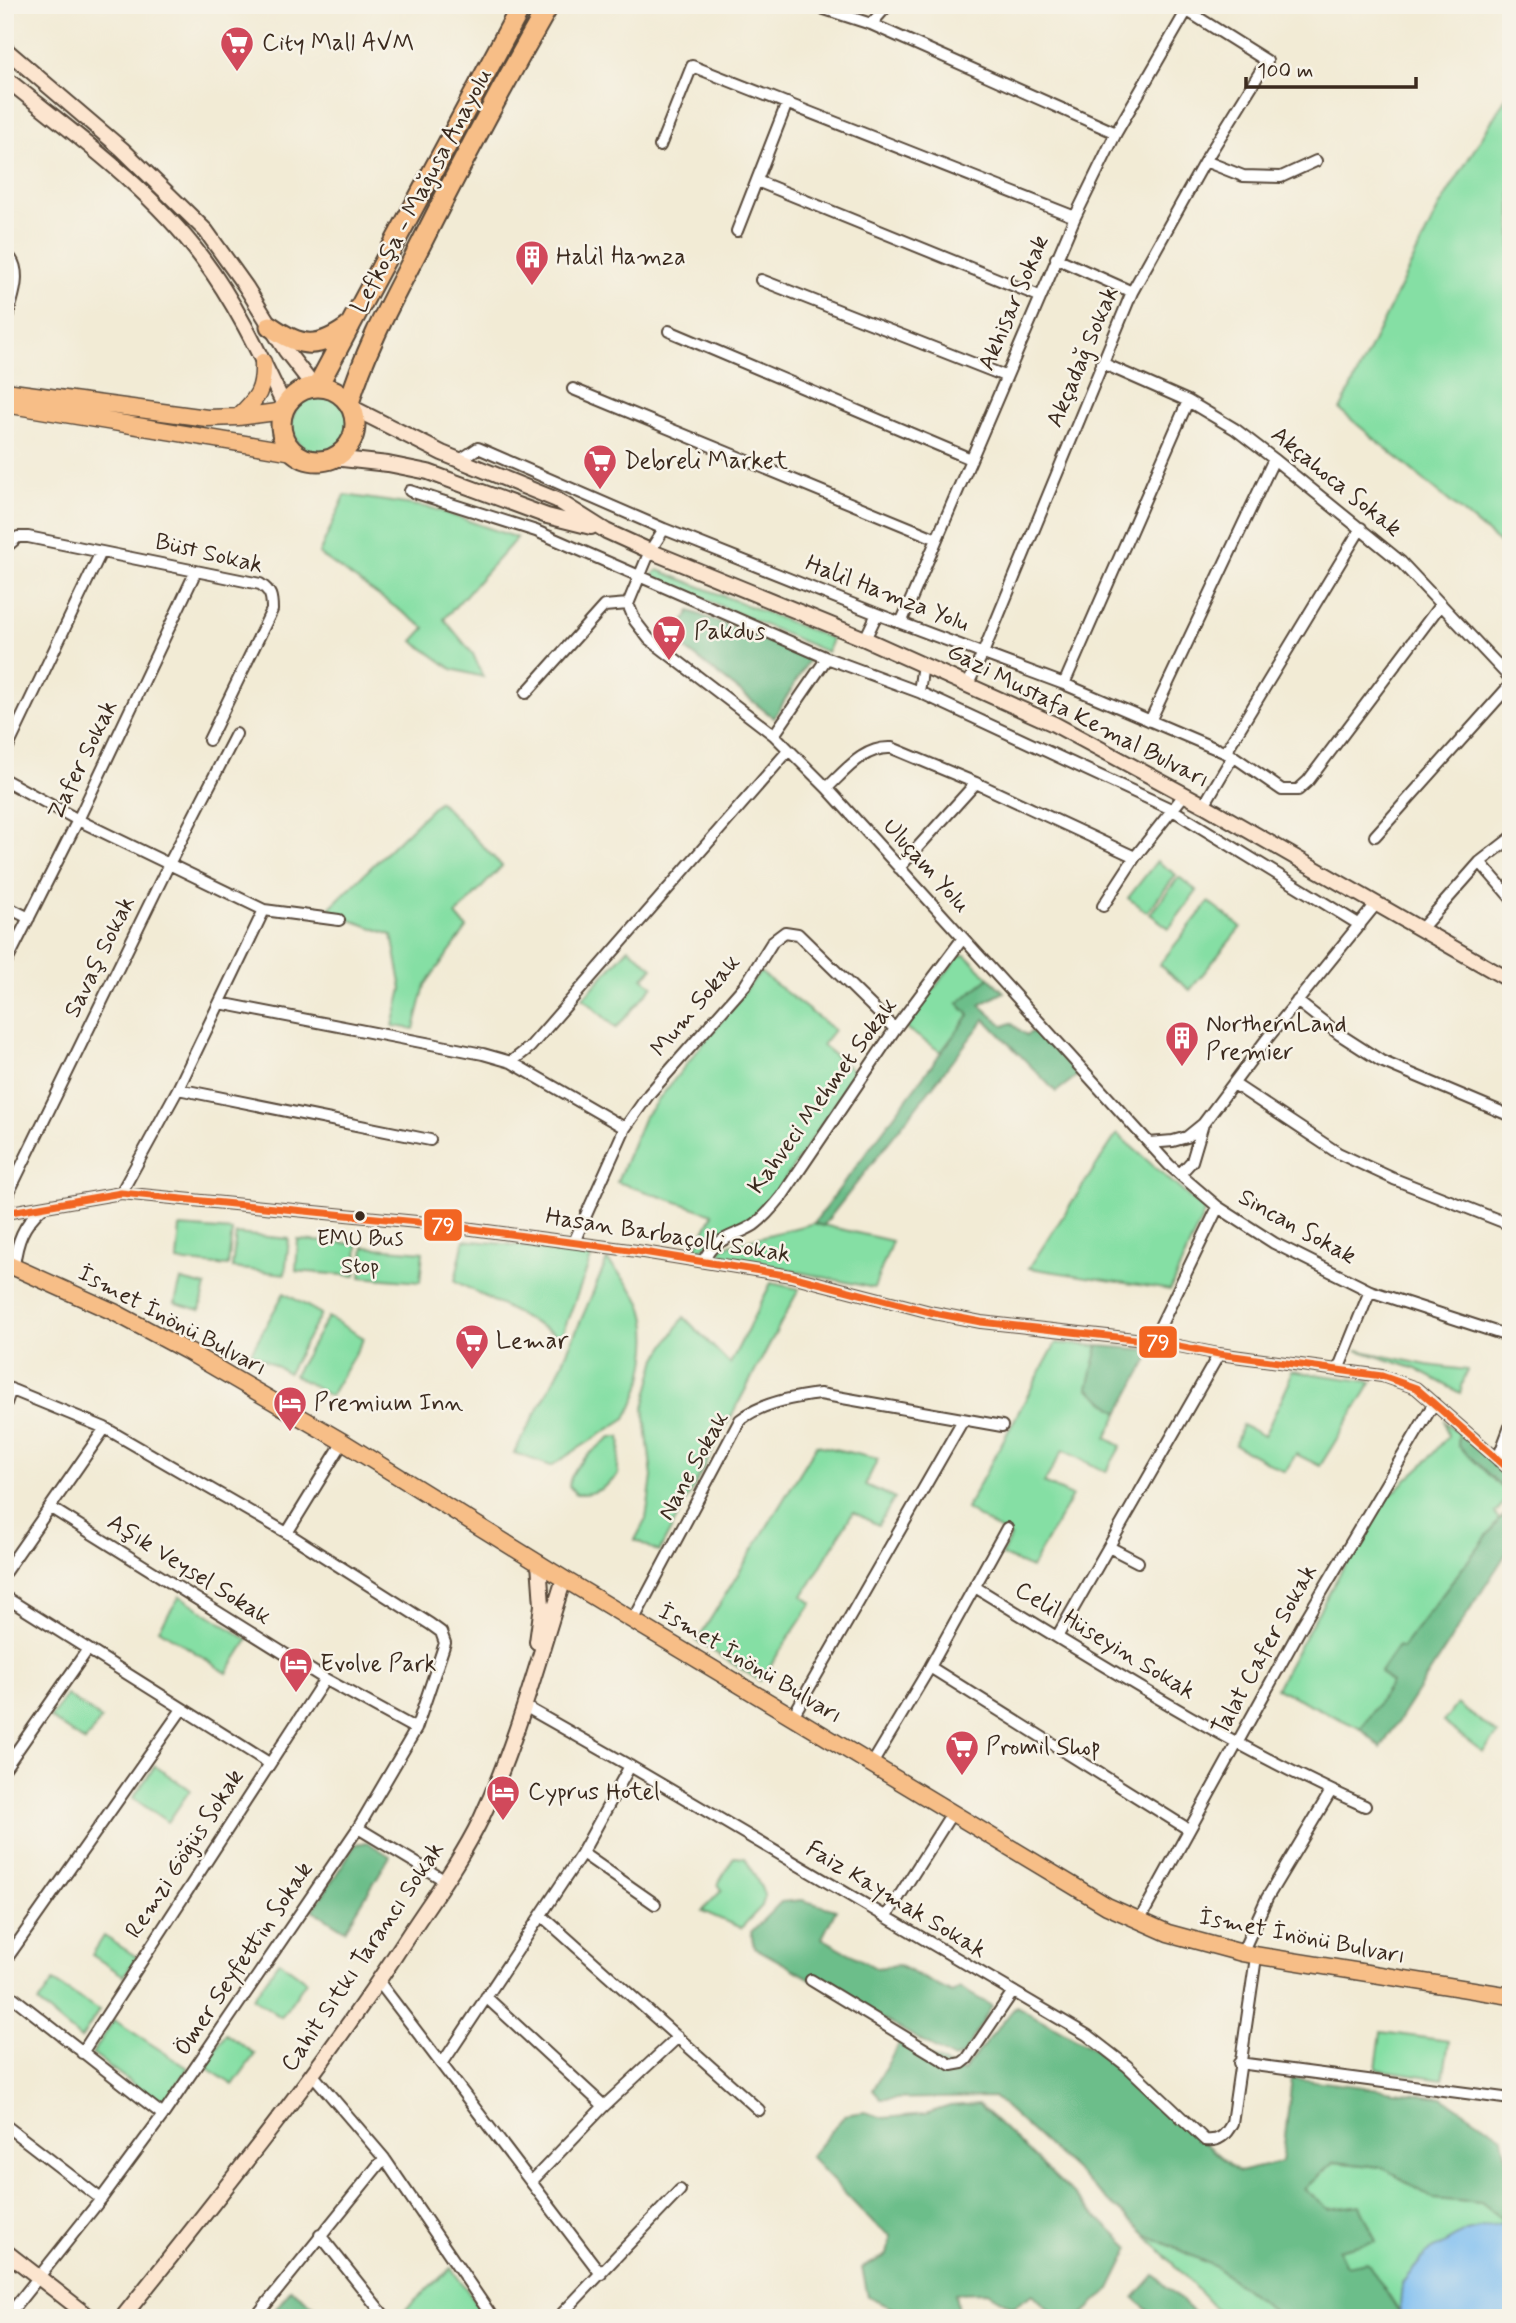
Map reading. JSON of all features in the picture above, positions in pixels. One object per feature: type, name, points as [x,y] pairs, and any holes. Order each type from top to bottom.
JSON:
[{"type":"highway","points":[[316,387],[522,5]]},
{"type":"highway","name":"Lefkoşa - Mağusa Anayolu","points":[[350,405],[361,366],[374,335],[449,189],[549,5]]},
{"type":"highway","points":[[270,326],[297,342],[316,344],[335,337],[352,324]]},
{"type":"highway","points":[[316,387],[341,394],[350,405],[355,419],[355,431],[343,452],[333,458],[312,461],[293,452],[283,437],[281,419],[292,397],[316,387]]},
{"type":"main road","points":[[5,49],[122,149],[206,231],[270,326],[316,387]]},
{"type":"main road","points":[[5,78],[118,171],[202,258],[263,362],[284,409],[238,417],[207,418],[5,391]]},
{"type":"main road","points":[[238,417],[259,394],[264,382],[263,362]]},
{"type":"main road","points":[[5,404],[293,452]]},
{"type":"main road","name":"Gazi Mustafa Kemal Bulvarı","points":[[350,405],[460,460],[556,500],[606,531],[650,551],[865,639],[1054,724],[1184,794],[1511,981]]},
{"type":"main road","name":"Gazi Mustafa Kemal Bulvarı","points":[[333,458],[428,472],[555,518],[606,531]]},
{"type":"main road","name":"İsmet İnönü Bulvarı","points":[[10,1265],[114,1312],[175,1344],[343,1442],[633,1621],[1107,1906],[1199,1943],[1249,1955],[1511,1996]]},
{"type":"main road","points":[[533,1679],[542,1605],[539,1563]]},
{"type":"main road","name":"Cahit Sıtkı Tarancı Sokak","points":[[122,2318],[313,2075],[379,1982],[479,1822],[526,1707],[564,1579]]},
{"type":"main road","points":[[5,2251],[91,2318]]},
{"type":"street","points":[[812,5],[871,24],[1116,133]]},
{"type":"street","points":[[871,24],[888,5]]},
{"type":"street","name":"Akçadağ Sokak","points":[[968,684],[1132,292],[1205,161],[1267,61],[1183,8]]},
{"type":"street","name":"Akhisar Sokak","points":[[901,623],[1056,258],[1116,133],[1183,8]]},
{"type":"street","points":[[660,146],[692,66],[1075,217]]},
{"type":"street","points":[[737,231],[787,103]]},
{"type":"street","points":[[1205,161],[1243,176],[1281,177],[1317,161]]},
{"type":"street","points":[[757,181],[1039,296]]},
{"type":"street","points":[[5,258],[10,259],[16,266],[5,324]]},
{"type":"street","points":[[1056,258],[1132,292]]},
{"type":"street","points":[[761,279],[1005,376]]},
{"type":"street","points":[[669,331],[971,459]]},
{"type":"street","name":"Akçahoca Sokak","points":[[1102,363],[1188,401],[1235,429],[1274,458],[1402,562],[1511,682]]},
{"type":"street","points":[[573,389],[937,539]]},
{"type":"street","points":[[1064,684],[1188,401]]},
{"type":"street","name":"Halil Hamza Yolu","points":[[460,460],[478,448],[664,529],[877,614],[1064,684],[1229,755],[1282,790],[1298,790],[1308,781],[1441,604]]},
{"type":"street","points":[[1150,721],[1274,458]]},
{"type":"street","points":[[410,491],[547,536],[827,658],[919,692],[1171,809],[1360,925]]},
{"type":"street","points":[[547,536],[555,518]]},
{"type":"street","points":[[1203,805],[1229,755],[1361,528]]},
{"type":"street","points":[[526,693],[604,606],[628,604],[650,551],[664,529]]},
{"type":"street","name":"Büst Sokak","points":[[5,548],[18,537],[28,537],[260,584],[268,589],[272,597],[272,610],[210,738],[225,754]]},
{"type":"street","points":[[5,753],[101,552]]},
{"type":"street","name":"Zafer Sokak","points":[[5,965],[78,820],[196,571]]},
{"type":"street","name":"Uluçam Yolu","points":[[628,604],[635,621],[649,639],[774,735],[827,788],[1180,1174]]},
{"type":"street","points":[[865,639],[877,614]]},
{"type":"street","points":[[774,735],[827,658]]},
{"type":"street","points":[[919,692],[923,664]]},
{"type":"street","points":[[1375,835],[1511,682]]},
{"type":"street","name":"Savaş Sokak","points":[[5,1200],[169,864],[236,734]]},
{"type":"street","points":[[827,788],[868,752],[878,747],[892,748],[976,783],[1135,857]]},
{"type":"street","points":[[511,1062],[530,1047],[788,751]]},
{"type":"street","points":[[5,780],[78,820],[264,910],[339,920]]},
{"type":"street","points":[[899,868],[976,783]]},
{"type":"street","points":[[1102,905],[1184,794]]},
{"type":"street","points":[[1420,930],[1480,862],[1511,838]]},
{"type":"street","points":[[1480,862],[1511,898]]},
{"type":"street","points":[[1149,1143],[1187,1137],[1203,1125],[1297,1001],[1376,904]]},
{"type":"street","points":[[5,906],[29,918]]},
{"type":"street","points":[[121,1193],[178,1089],[264,910]]},
{"type":"street","name":"Mum Sokak","points":[[574,1242],[625,1128],[649,1094],[746,984],[773,941],[785,932],[798,934],[895,1029]]},
{"type":"street","name":"Kahveci Mehmet Sokak","points":[[704,1261],[708,1250],[719,1241],[754,1225],[769,1211],[895,1029],[963,938]]},
{"type":"street","points":[[1297,1001],[1339,1034],[1381,1061],[1511,1116]]},
{"type":"street","points":[[220,1003],[483,1054],[511,1062],[625,1128]]},
{"type":"street","points":[[1234,1084],[1338,1153],[1394,1179],[1511,1225]]},
{"type":"street","points":[[178,1089],[430,1140]]},
{"type":"street","points":[[1180,1174],[1192,1161],[1203,1125]]},
{"type":"street","name":"Sincan Sokak","points":[[1180,1174],[1218,1207],[1274,1242],[1370,1290],[1511,1337]]},
{"type":"street","name":"Hasan Barbaçolli Sokak","points":[[5,1213],[121,1193],[427,1223],[574,1242],[791,1276],[934,1313],[981,1322],[1153,1341],[1219,1354],[1382,1376],[1416,1388],[1511,1471]]},
{"type":"street","points":[[10,1265],[23,1227],[44,1206]]},
{"type":"street","points":[[1153,1341],[1218,1207]]},
{"type":"street","points":[[1338,1370],[1370,1290]]},
{"type":"street","points":[[1057,1637],[1219,1354]]},
{"type":"street","points":[[5,1406],[8,1388],[105,1428],[287,1533],[343,1442]]},
{"type":"street","name":"Nane Sokak","points":[[633,1621],[740,1420],[750,1412],[797,1396],[820,1394],[1002,1426]]},
{"type":"street","name":"Talat Cafer Sokak","points":[[1139,1921],[1356,1532],[1434,1403]]},
{"type":"street","points":[[793,1716],[962,1420]]},
{"type":"street","points":[[1499,1461],[1511,1424]]},
{"type":"street","points":[[5,1572],[105,1428]]},
{"type":"street","name":"Aşık Veysel Sokak","points":[[51,1508],[325,1679],[416,1729]]},
{"type":"street","points":[[872,1764],[930,1667],[1007,1528]]},
{"type":"street","name":"Ömer Seyfettin Sokak","points":[[6,2318],[101,2199],[163,2115],[358,1828],[416,1729],[445,1643],[441,1632],[287,1533]]},
{"type":"street","points":[[1110,1547],[1138,1562]]},
{"type":"street","name":"Celil Hüseyin Sokak","points":[[975,1587],[1237,1743],[1365,1806]]},
{"type":"street","points":[[5,1597],[269,1763]]},
{"type":"street","points":[[5,1768],[88,1649]]},
{"type":"street","points":[[930,1667],[1188,1829]]},
{"type":"street","name":"Remzi Göğüs Sokak","points":[[82,2053],[325,1679]]},
{"type":"street","name":"Faiz Kaymak Sokak","points":[[526,1707],[1101,2045],[1205,2140],[1220,2139],[1232,2123],[1239,2063]]},
{"type":"street","points":[[5,1961],[182,1709]]},
{"type":"street","points":[[442,2064],[582,1853],[630,1766]]},
{"type":"street","points":[[1331,1791],[1267,1898],[1249,1955],[1239,2063],[1511,2099]]},
{"type":"street","points":[[886,1917],[952,1813]]},
{"type":"street","points":[[358,1828],[444,1880]]},
{"type":"street","points":[[582,1853],[655,1904]]},
{"type":"street","points":[[541,1915],[760,2110]]},
{"type":"street","points":[[811,1980],[951,2065],[967,2059],[1012,1993]]},
{"type":"street","points":[[379,1982],[601,2274]]},
{"type":"street","points":[[5,1991],[163,2115]]},
{"type":"street","points":[[486,1997],[604,2106]]},
{"type":"street","points":[[532,2181],[604,2106],[678,2037]]},
{"type":"street","points":[[313,2075],[384,2158],[493,2318]]},
{"type":"street","points":[[5,2124],[101,2199]]},
{"type":"street","points":[[255,2318],[384,2158]]},
{"type":"street","points":[[558,2318],[680,2190]]},
{"type":"street","points":[[320,2235],[386,2318]]},
{"type":"green space","points":[[1511,89],[1511,553],[1340,410],[1438,209]]},
{"type":"green space","points":[[315,395],[327,395],[342,403],[350,418],[350,430],[342,445],[327,453],[315,453],[300,445],[292,430],[292,418],[300,403]]},
{"type":"green space","points":[[345,495],[432,508],[517,538],[444,619],[473,654],[483,677],[452,669],[413,641],[425,628],[319,554]]},
{"type":"green space","points":[[658,570],[832,639],[827,652],[651,576]]},
{"type":"green space","points":[[690,611],[810,658],[774,718],[673,639]]},
{"type":"green space","points":[[439,801],[502,866],[456,915],[467,928],[425,985],[414,1029],[393,1026],[402,989],[392,935],[326,911]]},
{"type":"green space","points":[[1157,861],[1176,875],[1147,912],[1128,898]]},
{"type":"green space","points":[[1179,877],[1197,891],[1169,928],[1150,914]]},
{"type":"green space","points":[[1209,902],[1241,927],[1190,990],[1159,965]]},
{"type":"green space","points":[[629,948],[653,968],[643,978],[653,986],[616,1028],[583,998]]},
{"type":"green space","points":[[966,955],[989,978],[958,1003],[969,1015],[941,1052],[904,1027],[959,956]]},
{"type":"green space","points":[[760,972],[834,1030],[822,1045],[856,1073],[767,1206],[694,1251],[713,1214],[617,1182],[643,1119]]},
{"type":"green space","points":[[989,978],[1004,992],[980,1005],[1004,1026],[1011,1023],[1026,1035],[1038,1029],[1078,1075],[1056,1092],[985,1019],[823,1226],[814,1223],[969,1015],[958,1003]]},
{"type":"green space","points":[[1117,1134],[1205,1211],[1170,1290],[1029,1268]]},
{"type":"green space","points":[[814,1223],[892,1241],[874,1288],[720,1255],[722,1247]]},
{"type":"green space","points":[[180,1227],[232,1231],[228,1266],[177,1261]]},
{"type":"green space","points":[[236,1234],[289,1239],[285,1274],[232,1268]]},
{"type":"green space","points":[[298,1240],[358,1244],[356,1276],[296,1271]]},
{"type":"green space","points":[[464,1240],[593,1253],[561,1337],[455,1281]]},
{"type":"green space","points":[[364,1247],[423,1252],[420,1282],[361,1277]]},
{"type":"green space","points":[[607,1260],[638,1297],[645,1316],[646,1361],[632,1406],[626,1418],[551,1466],[514,1453],[558,1373]]},
{"type":"green space","points":[[181,1280],[206,1286],[200,1310],[175,1303]]},
{"type":"green space","points":[[771,1283],[799,1289],[659,1552],[635,1540],[646,1519],[652,1477],[644,1407],[657,1358],[684,1317],[730,1364]]},
{"type":"green space","points":[[284,1293],[321,1314],[288,1373],[251,1352]]},
{"type":"green space","points":[[328,1317],[364,1338],[330,1396],[294,1375]]},
{"type":"green space","points":[[1056,1343],[1098,1346],[1089,1388],[1119,1413],[1106,1438],[1121,1446],[1106,1472],[1063,1450],[1044,1483],[1072,1496],[1031,1568],[1001,1555],[1011,1537],[966,1509]]},
{"type":"green space","points":[[1098,1346],[1153,1350],[1119,1413],[1088,1388]]},
{"type":"green space","points":[[1357,1350],[1427,1365],[1467,1370],[1460,1393],[1416,1369]]},
{"type":"green space","points":[[1291,1371],[1372,1382],[1320,1466],[1296,1454],[1285,1472],[1235,1445],[1242,1425],[1264,1436],[1289,1383]]},
{"type":"green space","points":[[1445,1422],[1459,1433],[1458,1445],[1510,1496],[1495,1513],[1499,1520],[1402,1648],[1398,1646],[1381,1672],[1391,1683],[1361,1729],[1276,1688],[1364,1530],[1386,1499],[1426,1462],[1448,1436]]},
{"type":"green space","points":[[1459,1433],[1511,1475],[1511,1496],[1458,1445]]},
{"type":"green space","points":[[611,1437],[620,1437],[618,1475],[599,1490],[576,1494],[569,1486],[574,1471],[585,1458]]},
{"type":"green space","points":[[817,1445],[878,1459],[865,1485],[895,1498],[878,1525],[853,1512],[803,1596],[812,1603],[760,1681],[697,1641]]},
{"type":"green space","points":[[1511,1510],[1511,1546],[1381,1748],[1361,1729],[1391,1683],[1380,1672],[1398,1646],[1402,1648],[1499,1520]]},
{"type":"green space","points":[[180,1596],[248,1640],[227,1673],[159,1629]]},
{"type":"green space","points":[[67,1695],[101,1719],[85,1742],[50,1718]]},
{"type":"green space","points":[[1457,1704],[1498,1734],[1483,1752],[1443,1722]]},
{"type":"green space","points":[[155,1766],[190,1790],[168,1822],[133,1798]]},
{"type":"green space","points":[[367,1842],[390,1856],[345,1930],[313,1910],[356,1844]]},
{"type":"green space","points":[[734,1857],[745,1858],[765,1895],[762,1906],[741,1928],[702,1911],[722,1890],[718,1884]]},
{"type":"green space","points":[[802,1900],[836,1910],[822,1938],[876,1968],[898,1965],[952,1993],[960,1988],[992,2006],[963,2055],[954,2059],[754,1947],[751,1932],[781,1902]]},
{"type":"green space","points":[[104,1936],[137,1957],[124,1976],[92,1955]]},
{"type":"green space","points":[[279,1961],[306,1981],[281,2017],[253,1998]]},
{"type":"green space","points":[[53,1982],[99,2010],[81,2039],[38,2003]]},
{"type":"green space","points":[[1016,2006],[1096,2050],[1239,2172],[1282,2162],[1292,2078],[1442,2097],[1502,2137],[1511,2179],[1511,2226],[1481,2203],[1434,2199],[1382,2167],[1334,2162],[1304,2189],[1328,2209],[1360,2205],[1376,2241],[1338,2250],[1346,2266],[1367,2262],[1403,2318],[1283,2318],[1216,2267],[1145,2234],[994,2097],[881,2099],[873,2090],[900,2042],[962,2072]]},
{"type":"green space","points":[[114,2020],[188,2068],[163,2106],[92,2054]]},
{"type":"green space","points":[[1381,2032],[1449,2041],[1443,2079],[1376,2069]]},
{"type":"green space","points":[[226,2034],[255,2054],[233,2085],[204,2066]]},
{"type":"green space","points":[[978,2104],[1130,2248],[1110,2289],[1079,2318],[1057,2318],[1033,2294],[1013,2307],[987,2292],[955,2293],[958,2312],[962,2318],[912,2318],[868,2297],[862,2268],[887,2255],[891,2236],[875,2225],[810,2157],[845,2115],[864,2112],[884,2118],[925,2114],[950,2106]]},
{"type":"green space","points":[[1334,2162],[1382,2167],[1434,2199],[1481,2203],[1511,2226],[1511,2318],[1403,2318],[1346,2266],[1338,2249],[1328,2209],[1304,2189]]},
{"type":"green space","points":[[1145,2234],[1216,2267],[1283,2318],[1224,2318]]},
{"type":"green space","points":[[451,2268],[487,2318],[396,2318]]},
{"type":"green space","points":[[1154,2275],[1199,2318],[1156,2318],[1134,2298]]},
{"type":"green space","points":[[291,2289],[330,2318],[269,2318]]},
{"type":"water","points":[[1511,2221],[1511,2318],[1399,2318],[1402,2283],[1426,2254],[1466,2231]]},
{"type":"transit line","name":"79","points":[[5,1213],[121,1193],[427,1223],[637,1251],[791,1276],[934,1313],[981,1322],[1153,1341],[1219,1354],[1382,1376],[1416,1388],[1511,1471]]},
{"type":"place","name":"City Mall AVM","points":[[237,73]]},
{"type":"place","name":"Halil Hamza","points":[[532,287]]},
{"type":"place","name":"Debreli Market","points":[[600,491]]},
{"type":"place","name":"Pakdus","points":[[669,662]]},
{"type":"place","name":"NorthernLand Premier","points":[[1182,1068]]},
{"type":"place","name":"EMU Bus Stop","points":[[360,1216]]},
{"type":"place","name":"Lemar","points":[[472,1371]]},
{"type":"place","name":"Premium Inn","points":[[290,1433]]},
{"type":"place","name":"Evolve Park","points":[[296,1694]]},
{"type":"place","name":"Promil Shop","points":[[962,1777]]},
{"type":"place","name":"Cyprus Hotel","points":[[503,1822]]}]
